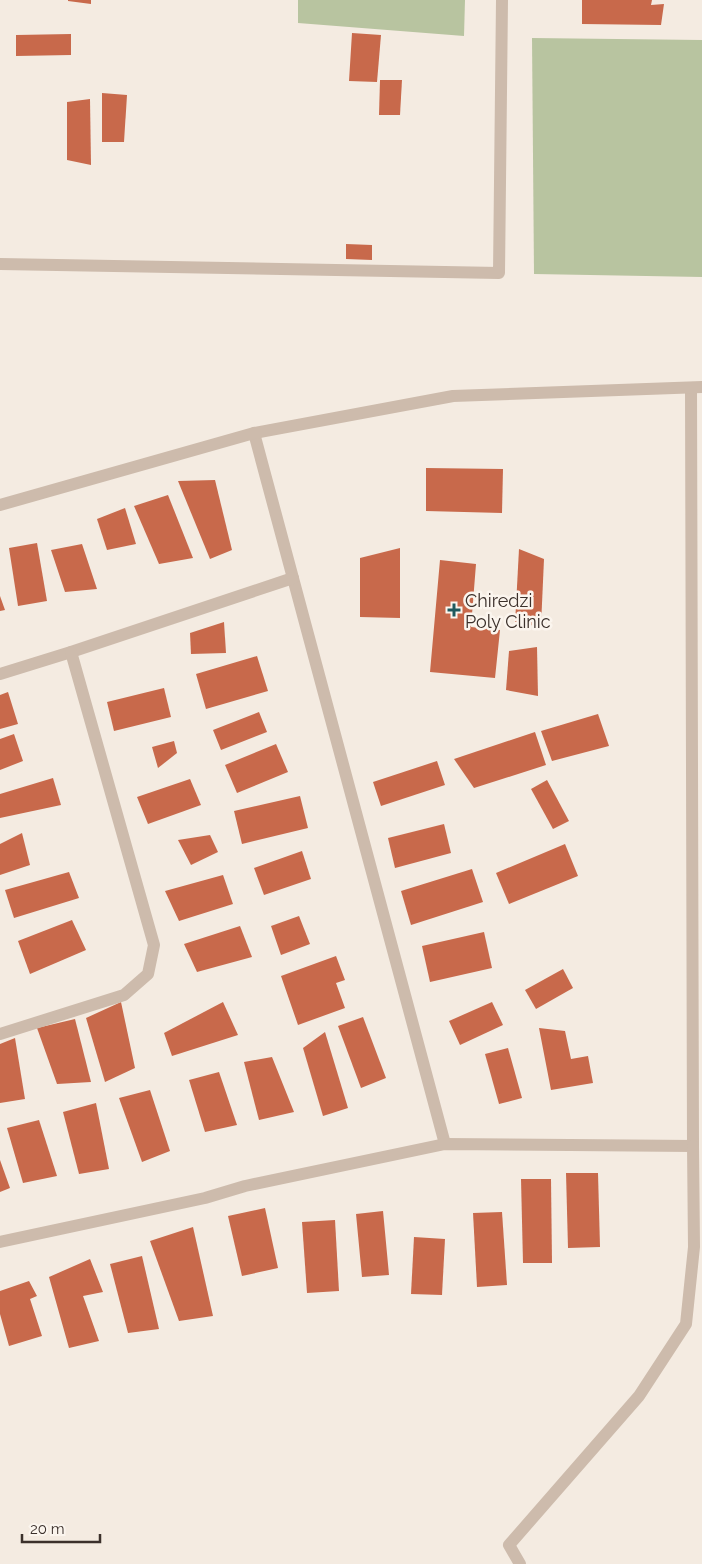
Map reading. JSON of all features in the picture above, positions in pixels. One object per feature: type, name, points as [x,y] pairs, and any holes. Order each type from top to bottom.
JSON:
[{"type":"street","points":[[0,264],[499,273],[502,0]]},
{"type":"street","points":[[0,505],[254,433],[453,396],[697,387],[697,898],[693,1146],[694,1247],[686,1324],[640,1396],[509,1545],[520,1564]]},
{"type":"street","points":[[254,433],[445,1144]]},
{"type":"street","points":[[0,674],[293,578]]},
{"type":"street","points":[[0,1034],[124,995],[148,974],[154,945],[71,652]]},
{"type":"street","points":[[0,1242],[205,1198],[245,1186],[445,1144],[693,1146]]},
{"type":"green space","points":[[298,0],[465,0],[464,36],[298,23]]},
{"type":"green space","points":[[532,38],[702,40],[702,277],[534,274]]},
{"type":"building","points":[[91,0],[91,4],[68,1]]},
{"type":"building","points":[[582,0],[652,0],[651,5],[664,4],[661,25],[582,24]]},
{"type":"building","points":[[352,33],[381,35],[377,82],[349,81]]},
{"type":"building","points":[[71,34],[71,55],[16,56],[16,35]]},
{"type":"building","points":[[380,80],[402,80],[400,115],[379,115]]},
{"type":"building","points":[[102,93],[127,95],[124,142],[102,142]]},
{"type":"building","points":[[90,99],[91,165],[67,160],[67,102]]},
{"type":"building","points":[[346,244],[372,245],[372,260],[346,259]]},
{"type":"building","points":[[426,468],[503,469],[502,513],[426,511]]},
{"type":"building","points":[[215,480],[232,550],[210,559],[178,481]]},
{"type":"building","points":[[168,495],[193,558],[159,564],[134,506]]},
{"type":"building","points":[[125,508],[136,544],[107,550],[97,519]]},
{"type":"building","points":[[37,543],[47,601],[18,606],[9,548]]},
{"type":"building","points":[[82,544],[97,589],[65,592],[51,550]]},
{"type":"building","points":[[400,548],[400,618],[360,617],[360,558]]},
{"type":"building","points":[[519,549],[544,559],[541,626],[515,624]]},
{"type":"building","points":[[440,560],[476,564],[471,627],[500,630],[495,678],[430,672]]},
{"type":"building","points":[[0,596],[5,610],[0,611]]},
{"type":"building","points":[[224,622],[226,653],[191,654],[190,633]]},
{"type":"building","points":[[537,647],[538,696],[506,690],[509,651]]},
{"type":"building","points":[[257,656],[268,691],[206,709],[196,674]]},
{"type":"building","points":[[164,688],[171,717],[114,731],[107,702]]},
{"type":"building","points":[[8,692],[18,724],[0,729],[0,695]]},
{"type":"building","points":[[259,712],[267,732],[221,750],[213,730]]},
{"type":"building","points":[[598,714],[609,746],[552,761],[541,731]]},
{"type":"building","points":[[535,732],[546,765],[474,788],[454,759]]},
{"type":"building","points":[[14,734],[23,761],[0,770],[0,739]]},
{"type":"building","points":[[174,741],[177,753],[158,768],[152,747]]},
{"type":"building","points":[[276,744],[288,772],[237,793],[225,765]]},
{"type":"building","points":[[437,761],[445,785],[381,806],[373,782]]},
{"type":"building","points":[[53,778],[61,805],[0,818],[0,794]]},
{"type":"building","points":[[190,779],[201,805],[148,824],[137,797]]},
{"type":"building","points":[[547,780],[569,821],[553,829],[531,789]]},
{"type":"building","points":[[300,796],[308,828],[242,844],[234,811]]},
{"type":"building","points":[[444,824],[451,853],[395,868],[388,838]]},
{"type":"building","points":[[22,833],[30,865],[0,875],[0,844]]},
{"type":"building","points":[[210,835],[218,852],[191,865],[178,840]]},
{"type":"building","points":[[565,844],[578,876],[509,904],[496,873]]},
{"type":"building","points":[[302,851],[311,879],[264,895],[254,868]]},
{"type":"building","points":[[472,869],[483,902],[411,925],[401,891]]},
{"type":"building","points":[[69,872],[79,898],[14,918],[5,890]]},
{"type":"building","points":[[223,875],[233,904],[179,921],[165,891]]},
{"type":"building","points":[[299,916],[310,944],[281,955],[271,926]]},
{"type":"building","points":[[72,920],[86,950],[30,974],[18,941]]},
{"type":"building","points":[[240,926],[252,957],[197,972],[184,944]]},
{"type":"building","points":[[484,932],[492,968],[430,982],[422,946]]},
{"type":"building","points":[[336,956],[345,980],[336,983],[345,1008],[298,1025],[281,976]]},
{"type":"building","points":[[563,969],[573,988],[536,1009],[525,990]]},
{"type":"building","points":[[121,1002],[135,1068],[105,1082],[86,1018]]},
{"type":"building","points":[[223,1002],[238,1035],[172,1056],[164,1033]]},
{"type":"building","points":[[492,1002],[503,1025],[460,1045],[449,1021]]},
{"type":"building","points":[[363,1017],[386,1078],[361,1088],[338,1026]]},
{"type":"building","points":[[75,1019],[91,1082],[57,1084],[37,1028]]},
{"type":"building","points":[[539,1028],[565,1031],[571,1059],[588,1056],[593,1083],[551,1090]]},
{"type":"building","points":[[325,1032],[348,1108],[323,1116],[303,1048]]},
{"type":"building","points":[[15,1038],[25,1099],[0,1103],[0,1044]]},
{"type":"building","points":[[508,1048],[522,1098],[499,1104],[485,1054]]},
{"type":"building","points":[[272,1057],[294,1112],[259,1120],[244,1062]]},
{"type":"building","points":[[219,1072],[237,1125],[205,1132],[189,1080]]},
{"type":"building","points":[[150,1090],[170,1151],[142,1162],[119,1098]]},
{"type":"building","points":[[96,1103],[109,1169],[79,1174],[63,1112]]},
{"type":"building","points":[[39,1120],[57,1176],[23,1183],[7,1128]]},
{"type":"building","points":[[0,1160],[10,1188],[0,1192]]},
{"type":"building","points":[[566,1173],[598,1173],[600,1247],[568,1248]]},
{"type":"building","points":[[521,1179],[551,1179],[552,1263],[523,1263]]},
{"type":"building","points":[[265,1208],[278,1268],[242,1276],[228,1216]]},
{"type":"building","points":[[383,1211],[389,1275],[362,1277],[356,1214]]},
{"type":"building","points":[[502,1212],[507,1285],[477,1287],[473,1213]]},
{"type":"building","points":[[335,1220],[339,1291],[307,1293],[302,1222]]},
{"type":"building","points":[[193,1227],[213,1316],[179,1321],[150,1241]]},
{"type":"building","points":[[414,1237],[445,1239],[442,1295],[411,1294]]},
{"type":"building","points":[[142,1256],[159,1329],[128,1333],[110,1264]]},
{"type":"building","points":[[90,1259],[103,1292],[83,1296],[99,1341],[69,1348],[49,1277]]},
{"type":"building","points":[[29,1281],[37,1296],[30,1299],[42,1336],[9,1346],[0,1314],[0,1291]]},
{"type":"place","name":"Chiredzi Poly Clinic","points":[[454,610]]}]
